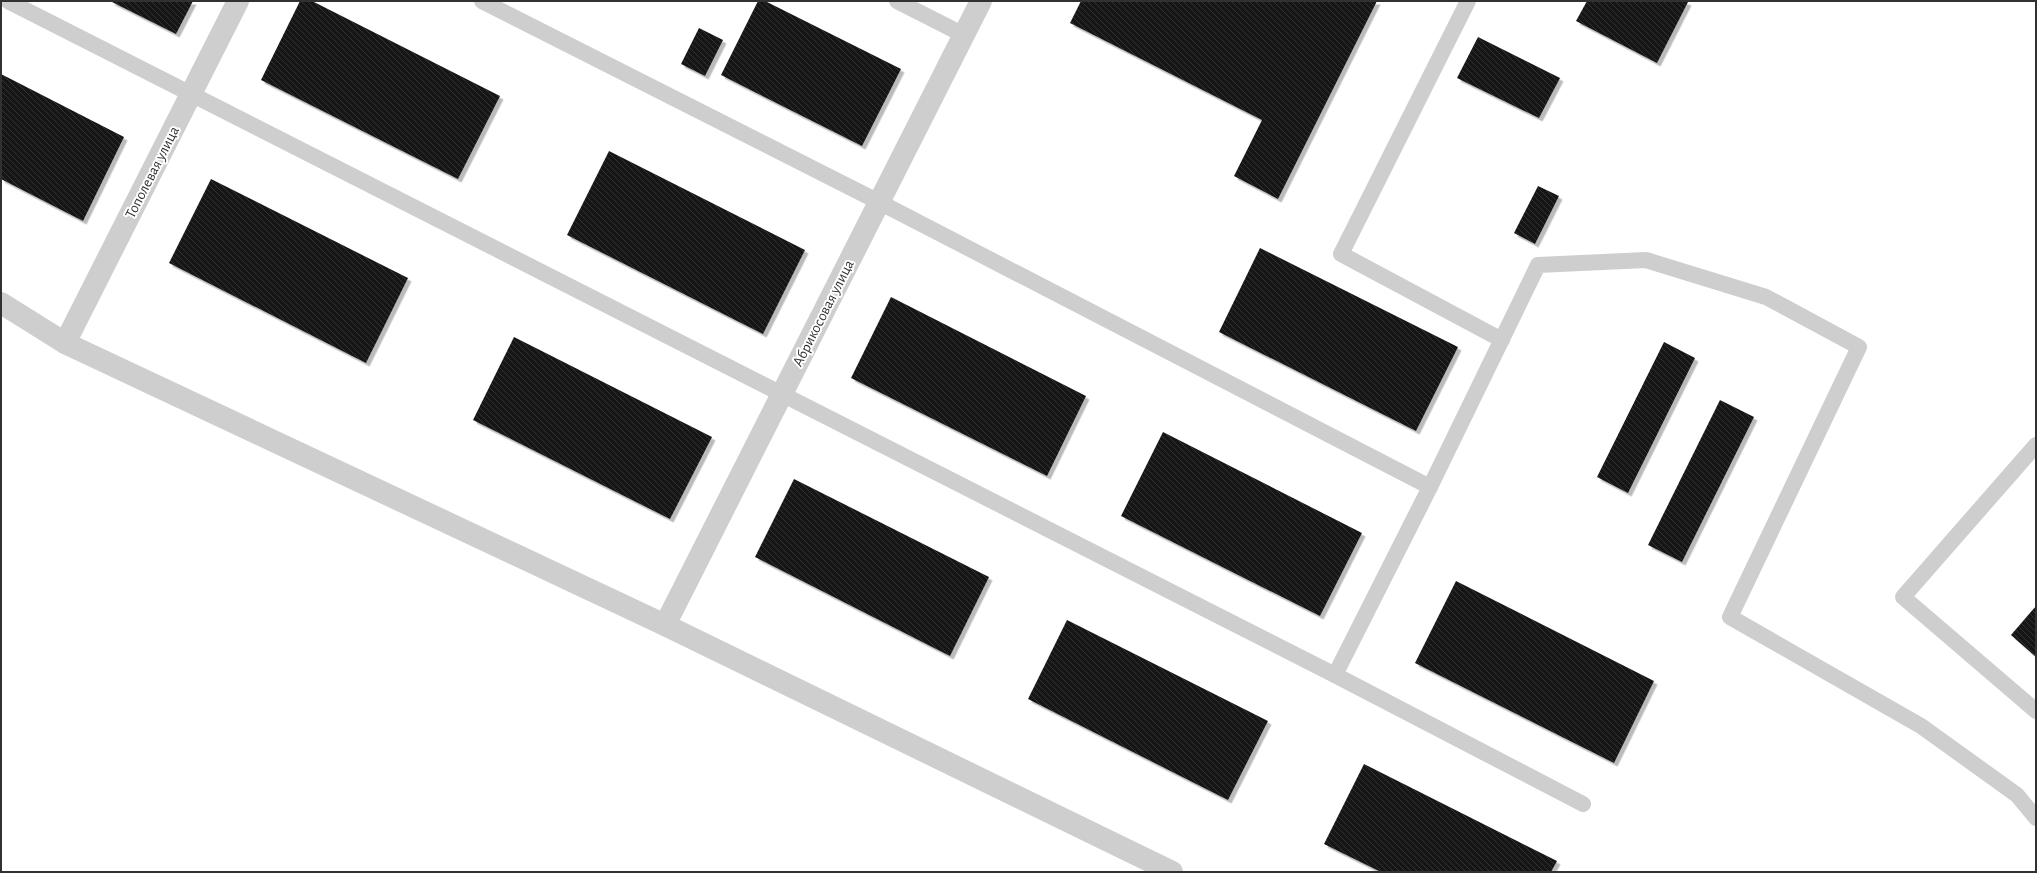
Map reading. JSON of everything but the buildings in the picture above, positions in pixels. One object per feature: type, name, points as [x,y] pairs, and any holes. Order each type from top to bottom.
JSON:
[{"type":"street","name":"Тополевая улица","points":[[65,343],[238,1]]},
{"type":"street","name":"Абрикосовая улица","points":[[665,625],[981,1]]},
{"type":"street","points":[[1,304],[65,343],[665,625],[1172,872]]},
{"type":"lane","points":[[8,1],[781,395],[1335,675],[1583,804]]},
{"type":"lane","points":[[482,1],[879,202],[1430,486]]},
{"type":"lane","points":[[897,1],[964,35]]},
{"type":"lane","points":[[1468,1],[1341,254],[1502,340]]},
{"type":"lane","points":[[1335,675],[1430,486],[1538,265],[1646,260],[1766,297],[1859,347],[1730,617],[1920,726],[2018,795],[2036,818]]},
{"type":"lane","points":[[2036,445],[1903,597],[2036,711]]}]
